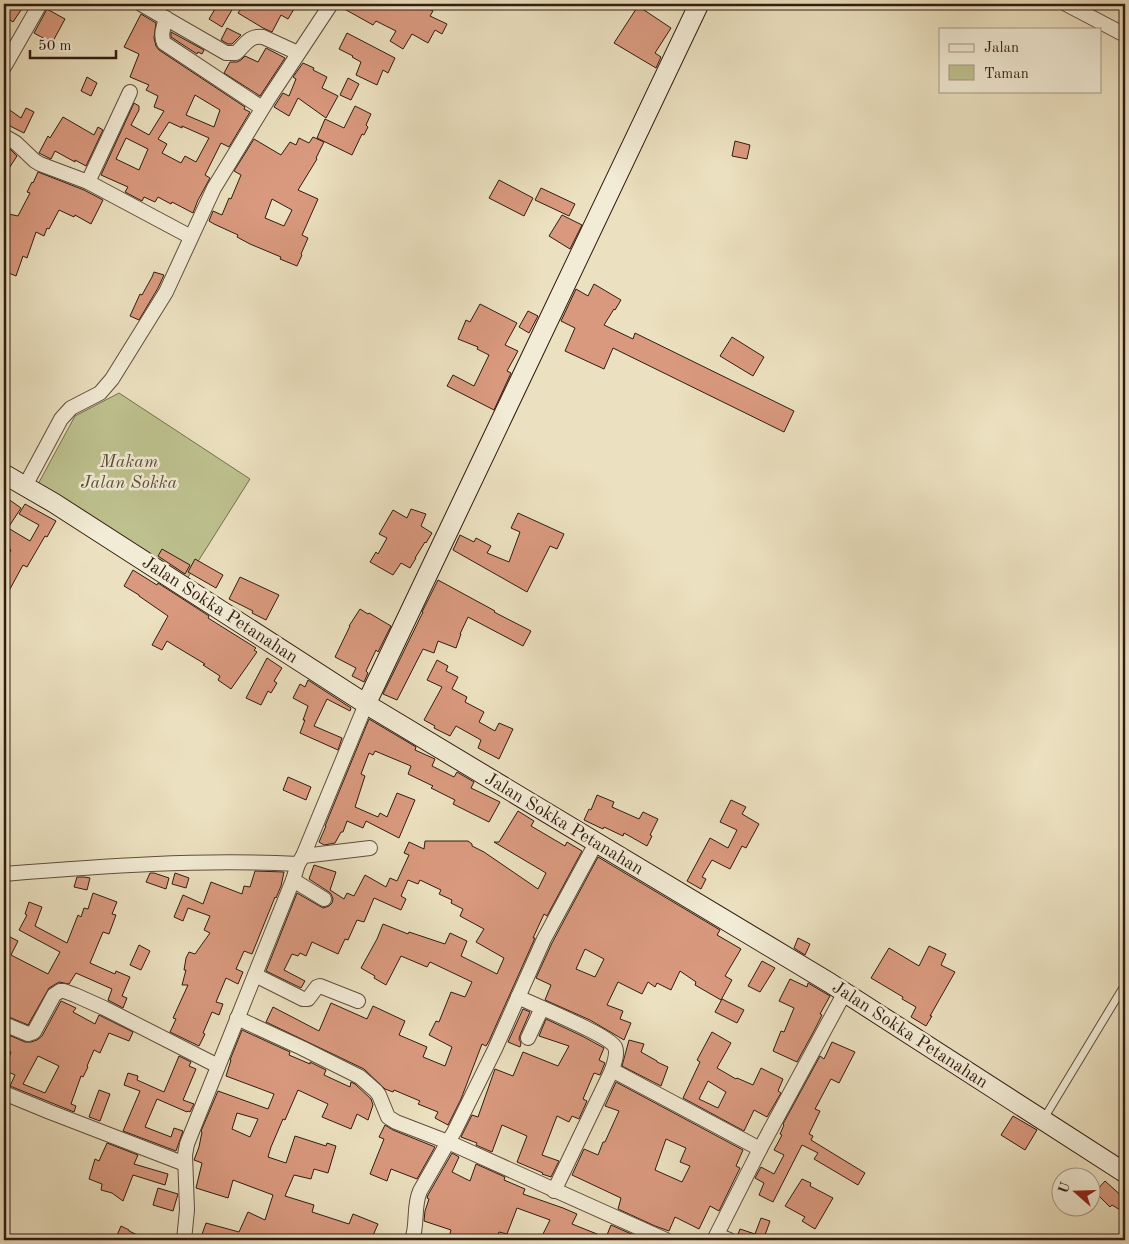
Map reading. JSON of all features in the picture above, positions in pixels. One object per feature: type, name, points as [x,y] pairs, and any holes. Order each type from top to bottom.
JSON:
[{"type":"street","points":[[4,67],[40,4]]},
{"type":"street","points":[[142,4],[226,53],[236,53],[247,40],[258,36],[298,53]]},
{"type":"street","points":[[25,486],[61,419],[71,408],[100,393],[112,379],[166,292],[214,188],[262,108],[331,4]]},
{"type":"street","points":[[184,1240],[187,1210],[185,1155],[187,1144],[300,860],[366,704],[699,4]]},
{"type":"street","points":[[1066,4],[1125,35]]},
{"type":"street","points":[[166,18],[162,32],[164,43],[262,108]]},
{"type":"street","points":[[88,182],[130,92]]},
{"type":"street","points":[[4,136],[16,143],[40,164],[88,182],[192,237]]},
{"type":"street","name":"Jalan Sokka Petanahan","points":[[4,474],[54,503],[366,704],[845,992],[1125,1173]]},
{"type":"street","points":[[412,1240],[415,1226],[416,1200],[467,1107],[544,939],[596,842]]},
{"type":"street","points":[[4,874],[81,867],[187,862],[300,860],[370,848]]},
{"type":"street","points":[[293,880],[324,899]]},
{"type":"street","points":[[254,975],[303,999],[308,998],[320,986],[358,1001]]},
{"type":"street","points":[[4,1024],[24,1033],[30,1034],[34,1032],[54,995],[64,991],[75,994],[104,1008],[218,1066]]},
{"type":"street","points":[[720,1238],[760,1149],[845,992]]},
{"type":"street","points":[[518,997],[571,1020],[609,1040],[614,1046],[616,1054],[612,1070],[554,1191]]},
{"type":"street","points":[[528,1038],[542,1008]]},
{"type":"street","points":[[237,1018],[360,1077],[376,1091],[385,1113],[391,1120],[448,1142],[666,1240]]},
{"type":"street","points":[[612,1070],[760,1149]]},
{"type":"street","points":[[4,1093],[185,1164]]},
{"type":"lane","points":[[1043,1120],[1124,986]]},
{"type":"green space","name":"Makam Jalan Sokka","points":[[119,393],[250,479],[185,582],[37,486],[75,416]]},
{"type":"building","points":[[4,4],[25,4],[13,22],[4,16]]},
{"type":"building","points":[[218,4],[226,4],[233,8],[222,27],[209,19]]},
{"type":"building","points":[[244,4],[262,4],[270,9],[273,4],[285,4],[294,9],[288,19],[281,15],[272,32],[238,13]]},
{"type":"building","points":[[340,4],[400,4],[410,9],[412,4],[419,4],[433,11],[430,16],[447,24],[442,34],[435,30],[428,43],[412,34],[403,49],[390,41],[396,31],[376,21],[373,25],[339,6]]},
{"type":"building","points":[[638,6],[671,28],[655,53],[661,57],[656,68],[614,43]]},
{"type":"building","points":[[47,9],[65,19],[52,43],[34,33]]},
{"type":"building","points":[[141,14],[156,23],[154,38],[159,50],[250,112],[229,147],[221,143],[205,175],[210,178],[193,213],[158,197],[155,202],[144,197],[142,201],[125,192],[128,187],[101,175],[134,103],[139,106],[139,110],[131,125],[149,135],[164,111],[154,107],[158,96],[146,90],[149,85],[130,77],[139,54],[124,47]],"holes":[[[195,95],[220,110],[214,127],[186,115]],[[169,122],[209,138],[196,162],[185,156],[181,163],[162,153],[167,144],[158,139]],[[126,138],[148,149],[139,170],[116,159]]]},
{"type":"building","points":[[227,28],[241,35],[232,44],[221,40]]},
{"type":"building","points":[[171,32],[204,50],[202,54],[198,52],[197,54],[171,37]]},
{"type":"building","points":[[347,33],[395,58],[388,73],[383,70],[377,85],[356,75],[361,62],[339,49]]},
{"type":"building","points":[[266,48],[285,58],[260,96],[224,73],[230,62],[237,62],[245,56],[258,62]]},
{"type":"building","points":[[303,63],[327,77],[322,88],[338,96],[326,118],[298,98],[289,116],[274,107],[283,93],[289,96],[296,79],[293,77]]},
{"type":"building","points":[[87,77],[97,83],[91,96],[81,91]]},
{"type":"building","points":[[348,78],[359,84],[351,100],[340,95]]},
{"type":"building","points":[[4,106],[21,118],[26,108],[34,112],[24,133],[4,123]]},
{"type":"building","points":[[355,106],[371,114],[366,125],[368,127],[364,135],[362,134],[352,155],[317,138],[325,119],[344,128]]},
{"type":"building","points":[[63,117],[94,135],[98,127],[103,130],[86,166],[55,151],[51,159],[39,153],[48,136],[50,138]]},
{"type":"building","points":[[313,137],[324,142],[317,159],[298,190],[318,199],[302,235],[308,238],[297,266],[250,244],[237,237],[238,235],[209,221],[213,211],[222,215],[229,198],[231,199],[241,175],[234,171],[254,139],[281,155],[290,142],[296,145],[299,138],[309,143]],"holes":[[[272,199],[292,210],[284,226],[265,218]]]},
{"type":"building","points":[[735,141],[750,145],[747,159],[732,156]]},
{"type":"building","points":[[4,146],[17,156],[4,176]]},
{"type":"building","points":[[38,172],[84,190],[103,200],[91,224],[75,215],[74,217],[59,210],[44,236],[36,232],[27,258],[23,256],[16,276],[4,271],[4,213],[18,216],[30,193],[27,192]]},
{"type":"building","points":[[499,180],[533,198],[524,216],[489,198]]},
{"type":"building","points":[[541,188],[575,204],[569,216],[535,200]]},
{"type":"building","points":[[562,215],[582,225],[570,249],[549,236]]},
{"type":"building","points":[[154,272],[164,275],[139,320],[130,316],[140,294],[142,295]]},
{"type":"building","points":[[594,284],[621,300],[604,325],[633,339],[635,333],[794,411],[784,432],[613,348],[604,369],[565,351],[575,328],[561,321],[576,289],[588,296]]},
{"type":"building","points":[[480,304],[517,323],[505,345],[518,351],[507,371],[511,373],[494,410],[447,386],[453,375],[474,386],[489,355],[477,349],[478,347],[458,339],[466,320],[470,322]]},
{"type":"building","points":[[528,311],[538,316],[529,333],[519,327]]},
{"type":"building","points":[[732,337],[764,357],[753,376],[720,356]]},
{"type":"building","points":[[4,496],[21,508],[8,528],[30,541],[39,525],[19,514],[25,504],[56,521],[27,567],[23,565],[4,600],[4,564],[11,550],[4,546]]},
{"type":"building","points":[[411,509],[426,514],[421,526],[432,533],[410,568],[401,563],[393,575],[370,562],[376,552],[378,554],[387,538],[379,534],[393,510],[407,518]]},
{"type":"building","points":[[518,513],[564,534],[557,549],[550,546],[527,592],[453,550],[460,535],[474,542],[476,538],[491,546],[487,553],[509,562],[520,532],[511,528]]},
{"type":"building","points":[[162,549],[190,565],[185,574],[158,556]]},
{"type":"building","points":[[195,559],[223,575],[216,588],[188,572]]},
{"type":"building","points":[[133,570],[157,585],[158,583],[209,616],[208,618],[256,648],[254,650],[257,652],[231,689],[218,680],[220,676],[203,665],[205,664],[167,641],[162,650],[152,645],[168,616],[124,586]]},
{"type":"building","points":[[240,577],[279,595],[266,620],[229,599]]},
{"type":"building","points":[[438,580],[531,631],[523,646],[468,617],[456,648],[438,641],[434,653],[423,649],[397,700],[383,694]]},
{"type":"building","points":[[360,609],[391,626],[378,652],[376,650],[366,671],[368,673],[364,682],[352,676],[356,668],[335,657],[349,626]]},
{"type":"building","points":[[267,658],[282,668],[274,681],[277,683],[271,693],[268,691],[261,705],[246,698]]},
{"type":"building","points":[[437,660],[448,666],[446,671],[458,677],[452,689],[467,697],[465,702],[484,712],[479,722],[495,731],[499,723],[513,729],[499,759],[478,748],[481,740],[456,726],[450,736],[434,728],[435,726],[424,720],[442,687],[427,680]]},
{"type":"building","points":[[308,680],[351,708],[350,711],[327,699],[314,726],[342,738],[338,750],[300,733],[308,706],[293,698],[300,684],[305,687]]},
{"type":"building","points":[[369,719],[416,747],[415,750],[435,759],[432,766],[454,777],[457,772],[474,782],[471,788],[500,802],[489,822],[453,804],[455,800],[431,788],[433,786],[408,774],[411,766],[375,751],[373,755],[369,753],[361,774],[365,776],[355,807],[378,817],[380,813],[387,817],[397,793],[415,800],[399,838],[366,821],[363,828],[347,821],[343,832],[341,832],[335,843],[324,845],[319,842]]},
{"type":"building","points":[[288,777],[311,787],[306,800],[283,790]]},
{"type":"building","points":[[597,795],[614,802],[612,807],[639,819],[643,812],[658,819],[647,846],[624,833],[623,836],[584,820],[589,809],[591,810]]},
{"type":"building","points":[[731,800],[746,807],[742,814],[759,824],[746,848],[742,846],[730,869],[712,860],[702,877],[706,879],[701,889],[687,881],[710,838],[728,848],[737,830],[720,822]]},
{"type":"building","points":[[518,811],[534,821],[531,826],[565,846],[567,842],[582,851],[547,916],[544,914],[489,1041],[486,1046],[482,1044],[461,1099],[448,1125],[435,1118],[438,1112],[418,1104],[420,1101],[394,1090],[393,1092],[385,1089],[364,1069],[266,1022],[273,1007],[319,1031],[331,1003],[367,1019],[373,1006],[405,1021],[399,1035],[427,1047],[423,1057],[445,1066],[452,1047],[429,1035],[436,1021],[439,1022],[451,992],[465,997],[472,982],[430,962],[427,967],[401,956],[386,985],[361,968],[383,924],[408,934],[409,932],[445,944],[450,933],[467,941],[461,956],[497,974],[504,958],[476,942],[484,929],[460,916],[463,909],[451,903],[452,900],[439,894],[441,890],[420,880],[418,884],[408,880],[401,896],[406,899],[401,910],[374,898],[364,922],[357,920],[348,940],[345,939],[338,954],[312,942],[306,956],[300,953],[298,956],[292,954],[284,970],[305,981],[301,988],[266,971],[297,893],[323,908],[332,903],[331,894],[309,879],[314,865],[336,872],[330,890],[344,899],[347,893],[354,896],[365,875],[386,887],[390,878],[397,881],[409,855],[404,853],[409,842],[424,849],[425,841],[468,841],[472,846],[484,852],[538,889],[546,873],[494,842],[499,842]]},
{"type":"building","points":[[598,857],[720,930],[717,935],[741,949],[725,976],[732,980],[721,1000],[695,985],[696,982],[680,971],[671,990],[657,983],[655,987],[648,982],[642,994],[618,982],[607,1005],[623,1011],[620,1019],[631,1023],[624,1040],[590,1020],[545,1000],[551,985],[536,978],[552,943]],"holes":[[[585,949],[604,959],[595,977],[576,969]]]},
{"type":"building","points":[[255,871],[284,872],[281,886],[252,954],[244,951],[236,969],[243,972],[238,984],[226,978],[216,1002],[223,1004],[219,1015],[212,1012],[199,1046],[170,1032],[176,1019],[173,1018],[188,985],[182,985],[186,970],[184,970],[186,958],[189,952],[195,954],[210,933],[204,930],[210,916],[188,908],[183,921],[174,917],[183,895],[203,904],[211,882],[242,894],[244,886],[250,887]]},
{"type":"building","points":[[150,873],[169,878],[166,889],[146,882]]},
{"type":"building","points":[[175,873],[189,878],[186,888],[172,884]]},
{"type":"building","points":[[77,877],[90,878],[87,890],[74,887]]},
{"type":"building","points":[[93,893],[117,902],[112,914],[116,915],[109,934],[103,932],[90,963],[115,974],[116,971],[130,977],[122,996],[127,998],[123,1008],[108,1000],[112,989],[76,973],[69,984],[59,982],[49,988],[28,1025],[4,1015],[4,945],[8,936],[18,941],[11,955],[48,974],[60,952],[19,930],[27,915],[25,914],[29,902],[42,907],[35,926],[67,943],[78,915],[81,917],[84,908],[88,909]]},
{"type":"building","points":[[798,938],[810,944],[805,955],[794,948]]},
{"type":"building","points":[[139,945],[150,951],[141,970],[130,965]]},
{"type":"building","points":[[929,946],[946,954],[941,965],[955,972],[926,1026],[911,1017],[916,1007],[871,978],[889,948],[919,966]]},
{"type":"building","points":[[762,961],[775,968],[760,992],[748,986]]},
{"type":"building","points":[[790,979],[807,987],[808,983],[830,996],[797,1062],[773,1051],[781,1031],[784,1032],[794,1008],[779,1001]]},
{"type":"building","points":[[722,999],[744,1010],[737,1023],[715,1012]]},
{"type":"building","points":[[61,1001],[76,1008],[73,1012],[95,1024],[99,1015],[133,1032],[129,1041],[109,1033],[100,1053],[94,1050],[83,1077],[81,1076],[71,1104],[76,1106],[74,1112],[10,1086],[15,1075],[4,1070],[11,1052],[4,1049],[4,1033],[25,1042],[37,1040],[42,1036]],"holes":[[[38,1056],[59,1066],[45,1093],[23,1084]]]},
{"type":"building","points":[[523,1009],[530,1012],[520,1035],[520,1047],[508,1042]]},
{"type":"building","points":[[546,1019],[604,1048],[599,1060],[605,1063],[600,1075],[594,1073],[583,1099],[587,1101],[579,1119],[572,1116],[569,1122],[557,1116],[542,1155],[559,1161],[551,1177],[517,1162],[527,1136],[502,1125],[492,1152],[476,1145],[477,1143],[461,1137],[472,1115],[478,1117],[495,1069],[513,1076],[523,1052],[558,1066],[569,1046],[539,1036]]},
{"type":"building","points":[[242,1030],[290,1052],[289,1055],[326,1070],[324,1075],[350,1087],[351,1082],[355,1084],[371,1099],[373,1105],[368,1120],[357,1114],[351,1129],[322,1117],[328,1104],[298,1090],[285,1120],[283,1119],[268,1157],[286,1163],[295,1136],[326,1146],[327,1143],[336,1146],[328,1173],[314,1169],[311,1179],[294,1175],[285,1196],[314,1205],[312,1212],[349,1224],[353,1214],[378,1224],[371,1240],[200,1240],[206,1223],[239,1232],[248,1212],[265,1220],[273,1195],[233,1180],[228,1198],[196,1188],[202,1163],[194,1160],[199,1147],[201,1131],[218,1091],[268,1109],[274,1094],[226,1076]],"holes":[[[237,1113],[258,1119],[250,1137],[232,1129]]]},
{"type":"building","points":[[712,1032],[731,1043],[717,1068],[736,1079],[753,1085],[761,1068],[783,1079],[778,1091],[781,1093],[767,1117],[754,1110],[744,1131],[683,1098],[700,1062],[697,1060]],"holes":[[[708,1081],[726,1092],[718,1108],[699,1099]]]},
{"type":"building","points":[[629,1040],[644,1044],[641,1052],[668,1067],[661,1086],[622,1066]]},
{"type":"building","points":[[832,1042],[855,1052],[839,1083],[831,1079],[815,1109],[820,1111],[809,1134],[813,1136],[811,1140],[865,1173],[858,1185],[814,1159],[818,1153],[802,1145],[773,1202],[759,1195],[764,1183],[755,1178],[761,1167],[774,1174],[784,1155],[774,1150],[782,1135],[780,1134],[783,1124],[820,1056],[824,1059]]},
{"type":"building","points":[[179,1056],[191,1062],[189,1066],[196,1069],[183,1100],[194,1104],[190,1112],[187,1112],[157,1099],[145,1127],[171,1137],[174,1128],[183,1131],[176,1151],[123,1131],[140,1091],[124,1085],[128,1073],[138,1076],[137,1080],[164,1092]]},
{"type":"building","points":[[616,1082],[743,1150],[736,1166],[740,1168],[719,1211],[710,1206],[699,1229],[675,1217],[669,1231],[618,1209],[621,1198],[572,1175],[584,1149],[598,1155],[603,1142],[605,1142],[619,1111],[605,1106]],"holes":[[[666,1139],[686,1148],[680,1162],[690,1166],[682,1182],[655,1170]]]},
{"type":"building","points":[[99,1090],[110,1094],[100,1121],[89,1117]]},
{"type":"building","points":[[1013,1116],[1037,1130],[1025,1150],[1001,1135]]},
{"type":"building","points":[[385,1125],[435,1147],[417,1179],[391,1169],[387,1181],[370,1174],[384,1139],[379,1137]]},
{"type":"building","points":[[107,1143],[138,1155],[134,1164],[168,1174],[165,1185],[133,1175],[123,1201],[112,1193],[101,1190],[102,1184],[89,1179],[95,1159],[99,1161]]},
{"type":"building","points":[[452,1153],[459,1157],[452,1172],[470,1181],[476,1164],[505,1177],[504,1180],[525,1189],[523,1194],[577,1214],[572,1224],[612,1240],[540,1240],[550,1220],[517,1208],[507,1234],[499,1232],[496,1240],[448,1240],[451,1230],[424,1221],[429,1199],[427,1198],[428,1195]]},
{"type":"building","points":[[802,1179],[811,1183],[810,1186],[833,1198],[815,1229],[802,1221],[805,1217],[785,1206]]},
{"type":"building","points":[[1105,1181],[1125,1199],[1125,1213],[1112,1205],[1110,1207],[1102,1199],[1102,1184]]},
{"type":"building","points":[[158,1188],[178,1194],[173,1211],[153,1205]]},
{"type":"building","points":[[761,1218],[770,1221],[764,1238],[767,1240],[738,1240],[737,1237],[740,1229],[755,1234]]},
{"type":"building","points":[[611,1225],[645,1240],[620,1240],[607,1235]]},
{"type":"building","points":[[121,1226],[129,1231],[148,1240],[115,1240]]}]
